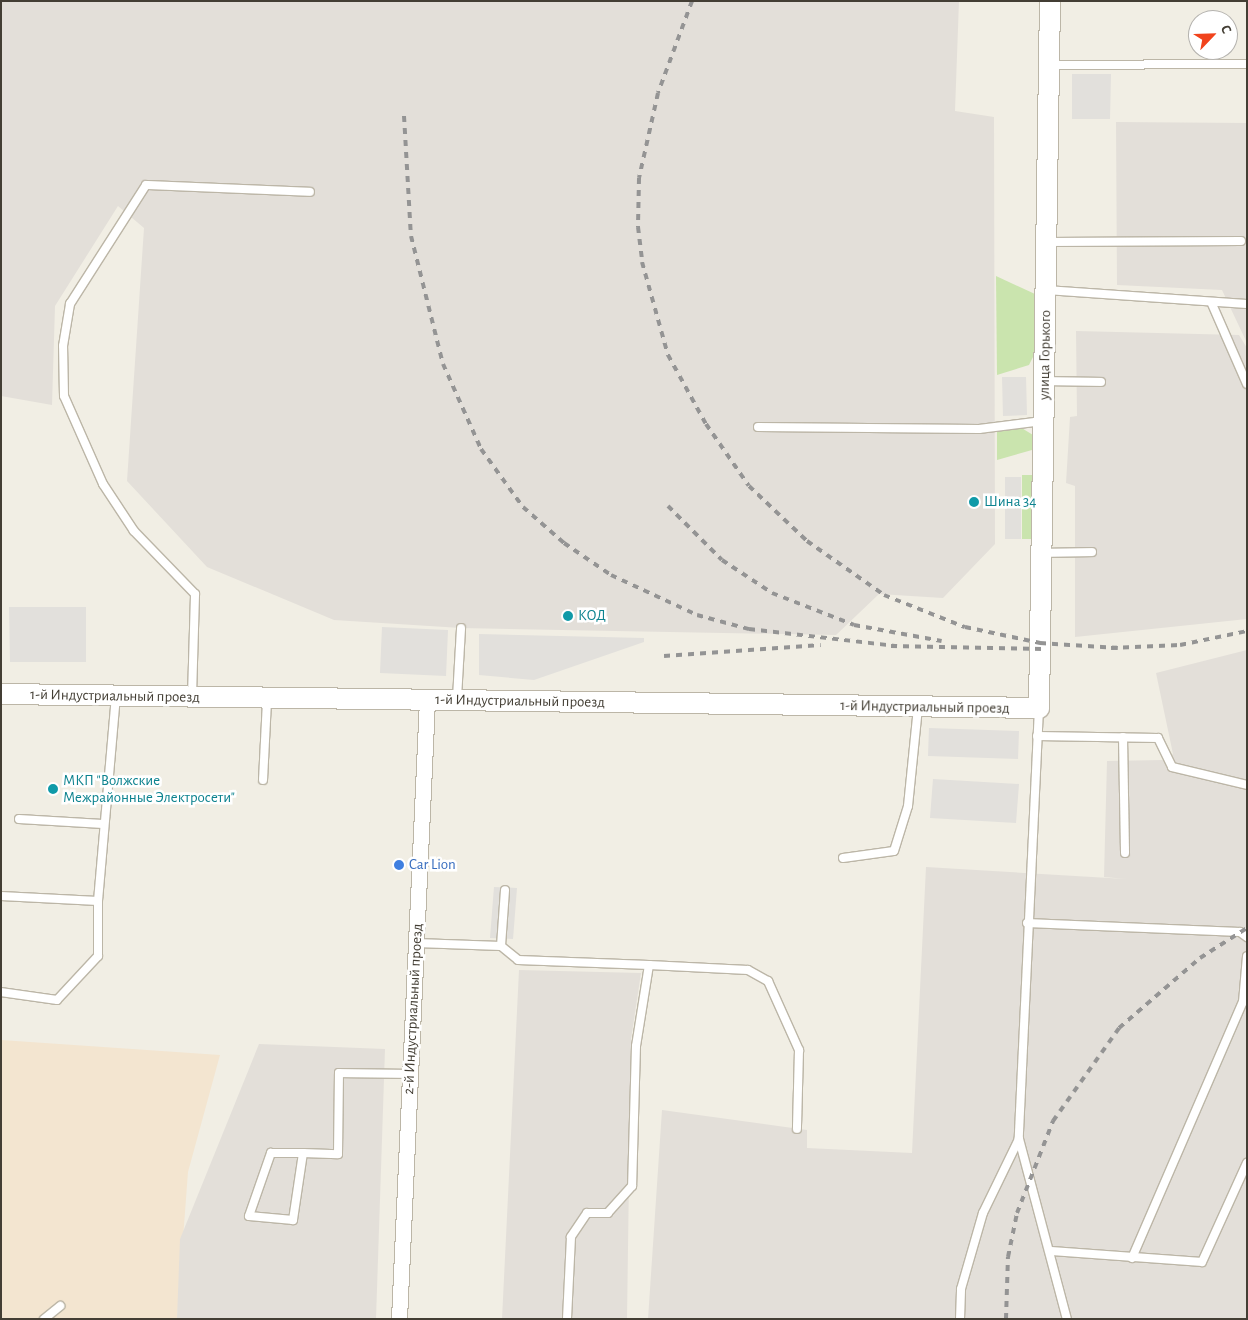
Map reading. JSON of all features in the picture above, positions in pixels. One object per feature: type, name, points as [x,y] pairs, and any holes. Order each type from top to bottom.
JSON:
[{"type":"street","name":"улица Горького","points":[[1039,708],[1050,1]]},
{"type":"street","name":"1-й Индустриальный проезд","points":[[1,694],[1039,708]]},
{"type":"street","name":"2-й Индустриальный проезд","points":[[399,1319],[427,700]]},
{"type":"lane","points":[[1050,65],[1247,64]]},
{"type":"lane","points":[[192,697],[195,594],[134,531],[102,484],[64,396],[63,346],[70,304],[146,185],[310,192]]},
{"type":"lane","points":[[1046,242],[1241,241]]},
{"type":"lane","points":[[1046,290],[1212,304],[1247,304]]},
{"type":"lane","points":[[1212,304],[1247,384]]},
{"type":"lane","points":[[1044,381],[1101,382]]},
{"type":"lane","points":[[758,427],[979,429],[1044,421]]},
{"type":"lane","points":[[1041,553],[1092,552]]},
{"type":"lane","points":[[457,700],[461,628]]},
{"type":"lane","points":[[1,992],[57,1000],[98,956],[98,902],[103,824],[116,696]]},
{"type":"lane","points":[[263,780],[267,698]]},
{"type":"lane","points":[[843,858],[894,851],[908,806],[918,707]]},
{"type":"lane","points":[[1039,708],[1027,923],[1019,1139],[1052,1251],[1067,1319]]},
{"type":"lane","points":[[1037,736],[1158,738],[1172,767],[1247,785]]},
{"type":"lane","points":[[1123,737],[1125,853]]},
{"type":"lane","points":[[19,819],[103,824]]},
{"type":"lane","points":[[501,946],[505,890]]},
{"type":"lane","points":[[1,896],[98,902]]},
{"type":"lane","points":[[1027,923],[1240,932],[1247,937]]},
{"type":"lane","points":[[416,943],[501,946],[518,960],[748,970],[768,981],[799,1050],[797,1129]]},
{"type":"lane","points":[[1132,1258],[1243,1002],[1247,956]]},
{"type":"lane","points":[[567,1319],[571,1236],[587,1213],[608,1213],[632,1186],[636,1046],[650,965]]},
{"type":"lane","points":[[303,1153],[293,1220],[249,1216],[271,1153],[303,1153],[338,1154],[338,1073],[410,1074]]},
{"type":"lane","points":[[960,1319],[961,1290],[983,1213],[1019,1139]]},
{"type":"lane","points":[[1052,1251],[1202,1262],[1247,1163]]},
{"type":"lane","points":[[44,1319],[60,1306]]},
{"type":"shaded area","points":[[1,1],[959,1],[955,111],[994,117],[995,544],[943,598],[879,594],[836,635],[461,628],[334,620],[207,567],[127,481],[144,228],[118,206],[55,306],[52,405],[1,396]]},
{"type":"shaded area","points":[[1072,74],[1111,74],[1110,119],[1072,119]]},
{"type":"shaded area","points":[[1116,122],[1247,123],[1247,343],[1222,290],[1117,285]]},
{"type":"shaded area","points":[[1076,331],[1239,335],[1247,348],[1247,619],[1075,637],[1075,486],[1066,483],[1070,417],[1077,416]]},
{"type":"shaded area","points":[[1002,377],[1026,377],[1027,415],[1003,416]]},
{"type":"shaded area","points":[[1005,477],[1021,477],[1021,539],[1005,539]]},
{"type":"shaded area","points":[[9,607],[86,607],[86,662],[10,662]]},
{"type":"shaded area","points":[[382,627],[448,630],[446,676],[380,673]]},
{"type":"shaded area","points":[[479,634],[644,638],[644,642],[534,680],[479,675]]},
{"type":"shaded area","points":[[1247,650],[1247,1319],[648,1319],[662,1110],[807,1130],[807,1148],[912,1153],[926,867],[1126,879],[1104,877],[1107,761],[1163,760],[1173,754],[1156,673]]},
{"type":"shaded area","points":[[929,728],[1019,731],[1018,759],[928,756]]},
{"type":"shaded area","points":[[933,779],[1019,784],[1016,823],[930,818]]},
{"type":"shaded area","points":[[494,887],[517,888],[513,939],[490,938]]},
{"type":"shaded area","points":[[519,970],[641,973],[631,1039],[627,1319],[502,1319]]},
{"type":"shaded area","points":[[1,1040],[220,1055],[188,1172],[177,1319],[1,1319]]},
{"type":"shaded area","points":[[259,1044],[385,1049],[376,1319],[177,1319],[180,1239]]},
{"type":"green space","points":[[996,276],[1035,294],[1035,353],[1029,365],[997,375]]},
{"type":"green space","points":[[1020,427],[1033,435],[1032,450],[997,460],[997,429]]},
{"type":"green space","points":[[1022,475],[1036,475],[1036,539],[1022,539]]},
{"type":"railway","points":[[692,1],[658,93],[639,178],[638,227],[642,262],[668,355],[706,424],[749,486],[807,541],[884,595],[965,627],[1040,643],[1118,648]]},
{"type":"railway","points":[[404,116],[411,236],[443,364],[481,449],[523,507],[564,543],[611,575],[697,615],[749,629],[897,646]]},
{"type":"railway","points":[[668,506],[722,560],[772,593],[854,625],[942,641]]},
{"type":"railway","points":[[1111,648],[1180,645],[1247,631]]},
{"type":"railway","points":[[664,656],[821,645]]},
{"type":"railway","points":[[891,646],[1043,649]]},
{"type":"railway","points":[[1006,1319],[1008,1257],[1017,1213],[1053,1121],[1119,1028],[1200,958],[1247,928]]},
{"type":"place","name":"Шина 34","points":[[974,502]]},
{"type":"place","name":"КОД","points":[[568,616]]},
{"type":"place","name":"МКП \"Волжские Межрайонные Электросети\"","points":[[53,789]]},
{"type":"place","name":"Car Lion","points":[[399,865]]}]
